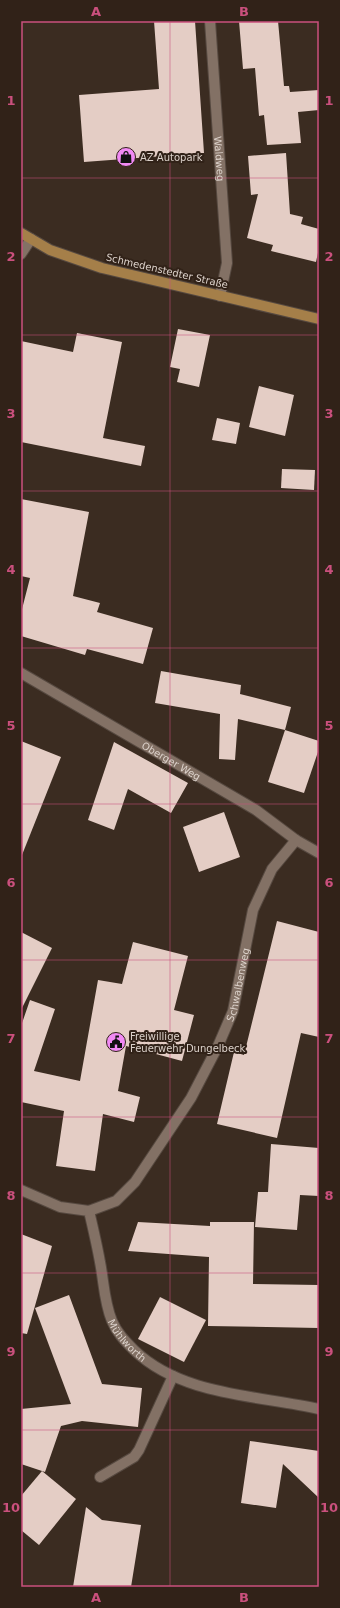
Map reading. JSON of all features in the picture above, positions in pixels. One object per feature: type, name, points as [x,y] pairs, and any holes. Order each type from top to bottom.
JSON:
[{"type":"main road","name":"Schmedenstedter Straße","points":[[21,233],[50,250],[102,268],[319,319]]},
{"type":"street","name":"Waldweg","points":[[210,21],[227,263],[220,296]]},
{"type":"street","points":[[21,254],[31,239]]},
{"type":"street","name":"Oberger Weg","points":[[21,673],[256,810],[296,840],[319,853]]},
{"type":"street","name":"Schwalbenweg","points":[[89,1211],[116,1202],[135,1182],[191,1098],[218,1046],[233,1011],[253,910],[272,869],[296,840]]},
{"type":"street","points":[[21,1190],[60,1207],[89,1211]]},
{"type":"street","name":"Mühlworth","points":[[89,1211],[100,1262],[104,1293],[112,1321],[123,1340],[142,1358],[173,1376],[192,1384],[220,1391],[293,1403],[319,1409]]},
{"type":"street","points":[[100,1477],[134,1457],[173,1376]]},
{"type":"building","points":[[154,21],[195,21],[204,153],[84,162],[79,95],[159,89]]},
{"type":"building","points":[[239,21],[278,21],[284,86],[289,86],[290,92],[319,90],[319,110],[298,112],[301,143],[267,145],[264,115],[259,116],[255,68],[243,69]]},
{"type":"building","points":[[286,153],[290,214],[303,217],[301,224],[319,229],[319,248],[316,262],[271,251],[273,245],[247,238],[258,194],[251,195],[248,156]]},
{"type":"building","points":[[178,329],[210,335],[199,387],[177,382],[180,369],[170,367]]},
{"type":"building","points":[[77,333],[122,342],[103,438],[145,446],[141,466],[21,442],[21,341],[73,352]]},
{"type":"building","points":[[259,386],[294,395],[285,436],[249,427]]},
{"type":"building","points":[[217,418],[240,423],[236,444],[212,440]]},
{"type":"building","points":[[282,469],[315,470],[314,490],[281,488]]},
{"type":"building","points":[[21,499],[89,512],[73,596],[100,603],[97,612],[153,628],[143,664],[87,649],[85,655],[21,636],[21,613],[30,578],[21,576]]},
{"type":"building","points":[[161,671],[241,685],[240,694],[291,707],[285,730],[238,719],[235,760],[219,759],[220,714],[155,703]]},
{"type":"building","points":[[285,730],[319,741],[319,749],[304,793],[268,782]]},
{"type":"building","points":[[21,741],[61,757],[22,855],[21,854]]},
{"type":"building","points":[[114,742],[188,783],[171,813],[128,789],[114,830],[88,820]]},
{"type":"building","points":[[224,812],[240,857],[199,872],[183,827]]},
{"type":"building","points":[[277,921],[319,932],[319,1037],[301,1033],[277,1138],[217,1124],[234,1052],[244,1055]]},
{"type":"building","points":[[21,932],[52,948],[21,1010]]},
{"type":"building","points":[[133,942],[188,956],[174,1010],[194,1015],[182,1061],[126,1046],[118,1091],[140,1097],[134,1122],[103,1114],[95,1171],[56,1166],[64,1111],[21,1102],[21,1026],[30,1000],[55,1009],[34,1071],[80,1081],[98,980],[122,984]]},
{"type":"building","points":[[271,1144],[319,1148],[319,1196],[300,1195],[297,1230],[255,1227],[258,1192],[268,1192]]},
{"type":"building","points":[[138,1222],[210,1226],[210,1222],[254,1222],[253,1284],[319,1285],[319,1328],[208,1326],[209,1257],[128,1251]]},
{"type":"building","points":[[21,1234],[52,1246],[27,1334],[21,1333]]},
{"type":"building","points":[[69,1295],[102,1384],[142,1388],[138,1427],[82,1421],[61,1426],[45,1472],[21,1464],[21,1409],[71,1404],[35,1308]]},
{"type":"building","points":[[160,1297],[206,1320],[184,1362],[138,1339]]},
{"type":"building","points":[[250,1441],[319,1451],[319,1498],[283,1464],[276,1508],[241,1503]]},
{"type":"building","points":[[42,1471],[76,1499],[39,1545],[21,1530],[21,1496]]},
{"type":"building","points":[[86,1507],[102,1520],[141,1525],[131,1587],[73,1587]]},
{"type":"place","name":"AZ Autopark","points":[[126,157]]},
{"type":"place","name":"Freiwillige Feuerwehr Dungelbeck","points":[[116,1042]]}]
